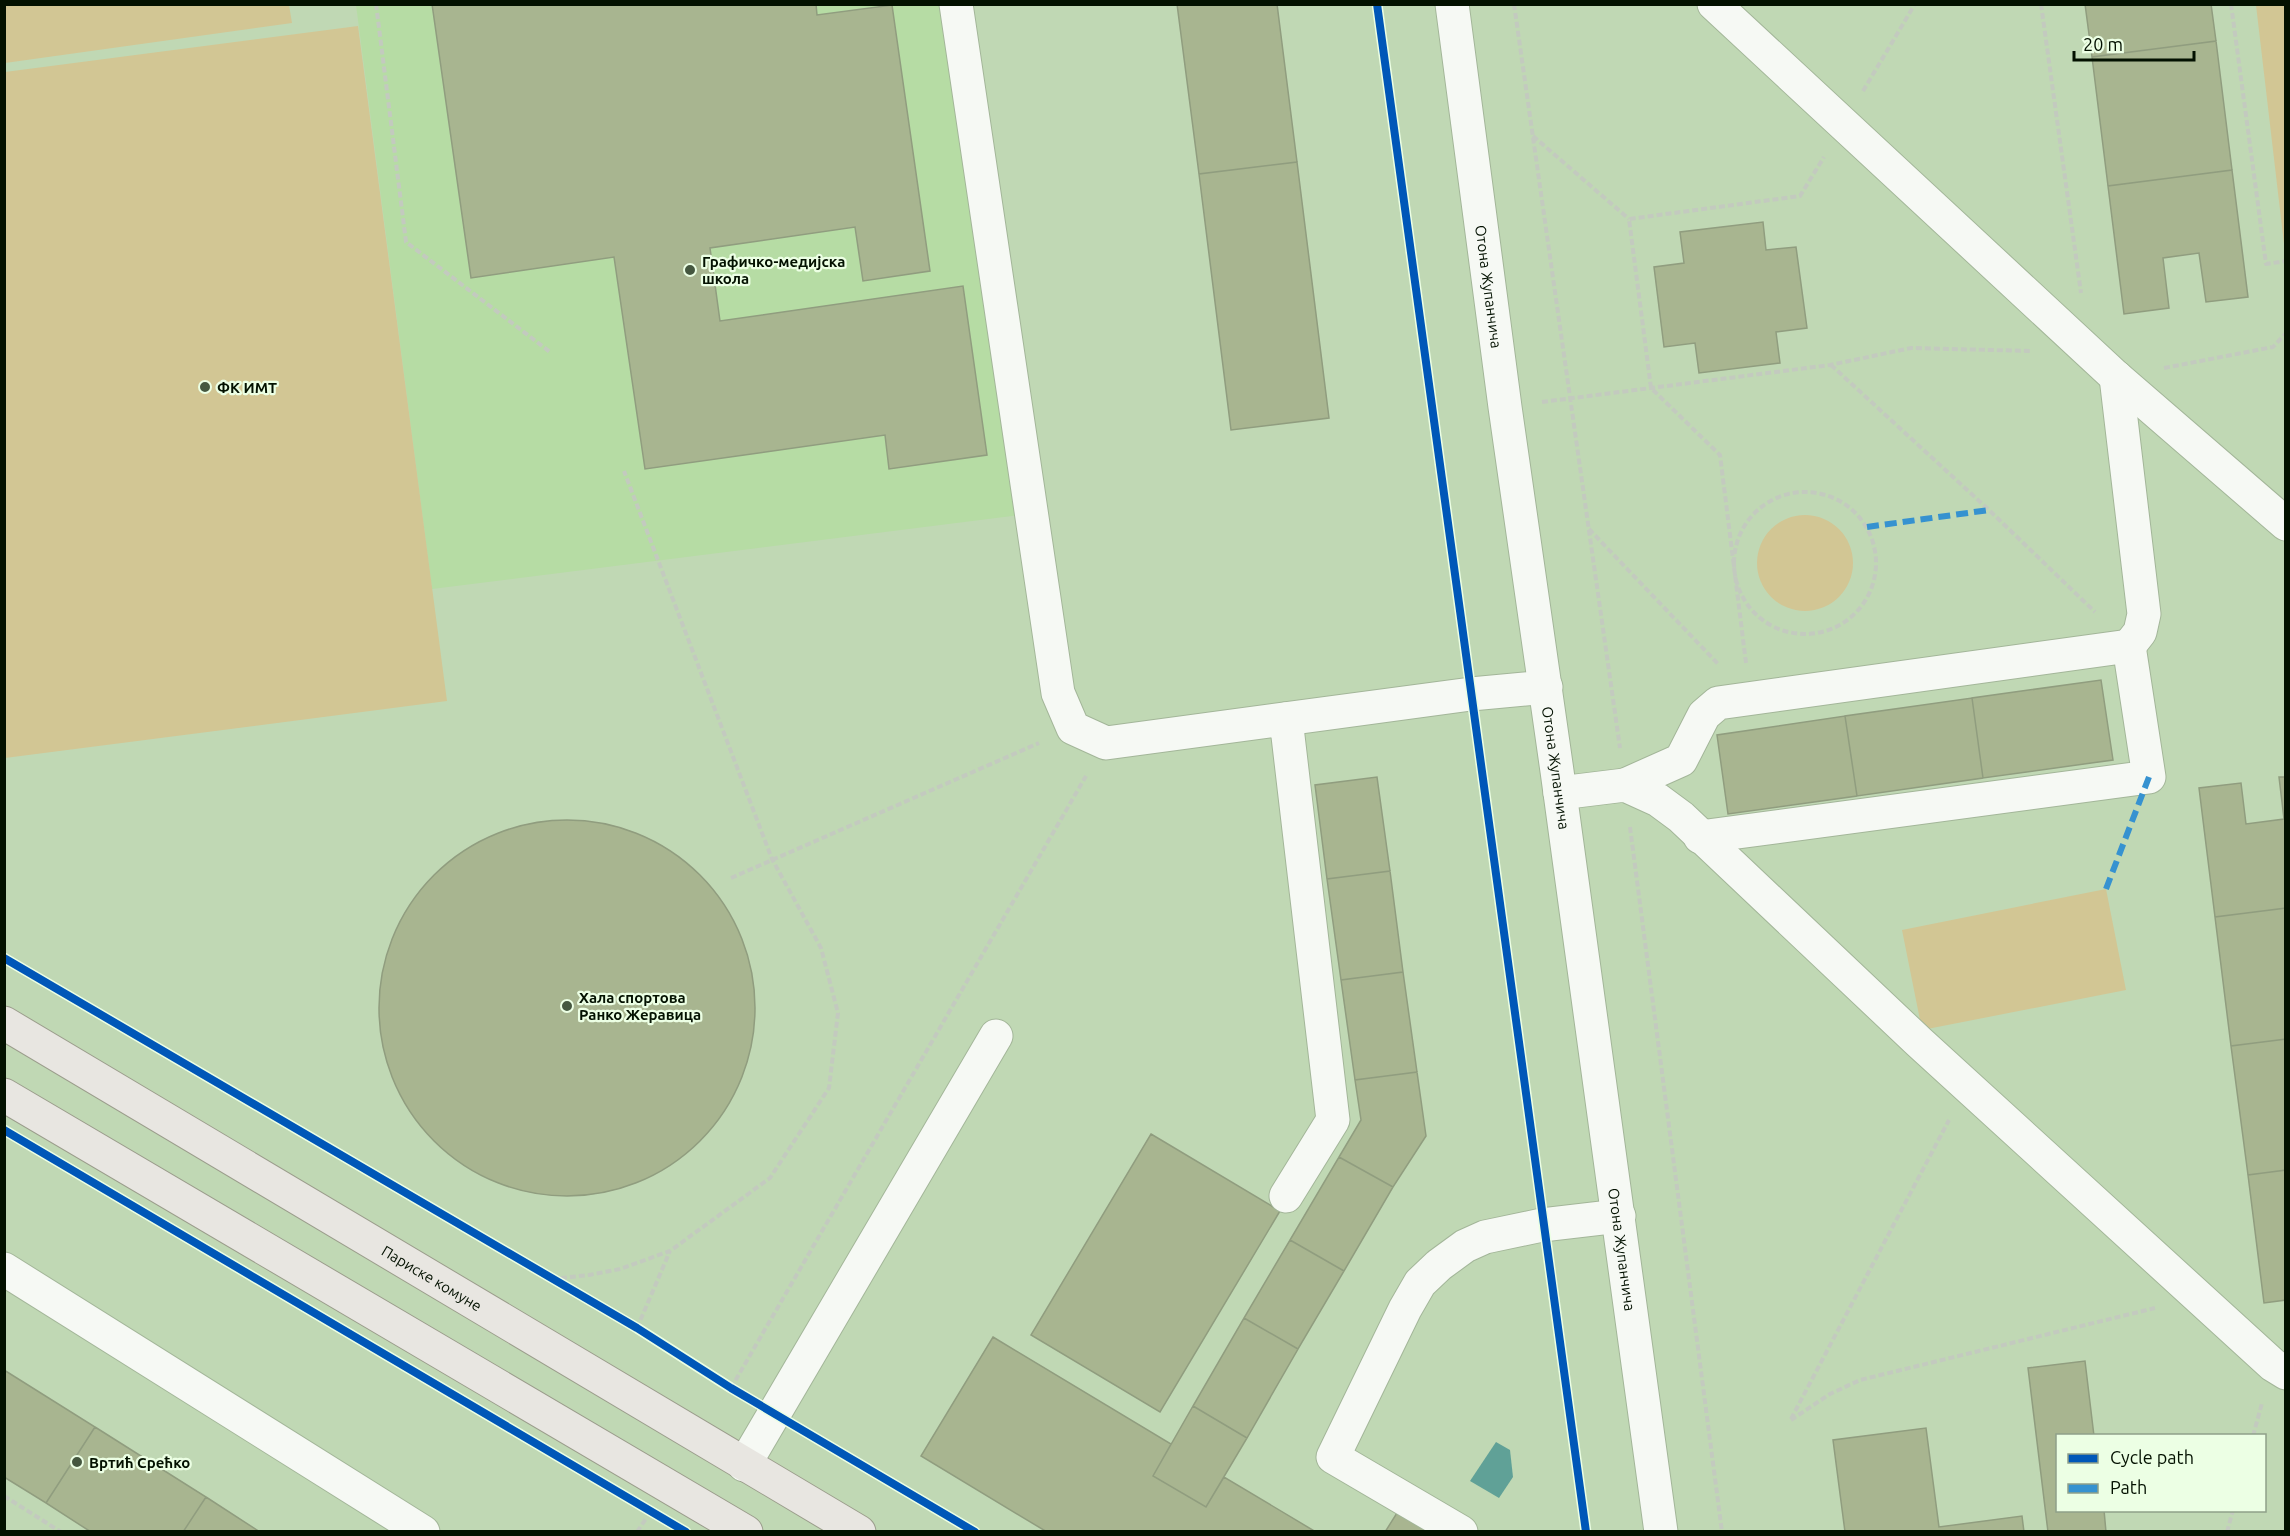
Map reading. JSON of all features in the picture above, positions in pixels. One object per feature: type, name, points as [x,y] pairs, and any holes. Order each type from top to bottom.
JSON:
[{"type":"main road","name":"Париске комуне","points":[[4,1023],[859,1532]]},
{"type":"main road","points":[[4,1095],[746,1532]]},
{"type":"street","points":[[956,4],[1058,693],[1073,728],[1106,742],[1471,694],[1546,687]]},
{"type":"street","name":"Отона Жупанчича","points":[[1452,4],[1505,407],[1546,687],[1661,1532]]},
{"type":"street","points":[[1714,4],[2116,377],[2286,524]]},
{"type":"street","points":[[1700,837],[2148,777],[2130,646],[2140,632],[2144,614],[2116,377]]},
{"type":"street","points":[[1560,793],[1625,785],[1682,760],[1704,715],[1718,702],[2130,646]]},
{"type":"street","points":[[1286,719],[1333,1120],[1286,1196]]},
{"type":"street","points":[[1625,785],[1658,800],[1682,817],[1700,837],[1967,1086],[2272,1365],[2286,1373]]},
{"type":"street","points":[[744,1465],[996,1036]]},
{"type":"street","points":[[1461,1532],[1333,1457],[1405,1309],[1420,1283],[1439,1265],[1465,1246],[1485,1237],[1542,1225],[1619,1216]]},
{"type":"street","points":[[4,1269],[423,1532]]},
{"type":"path","points":[[376,4],[406,242],[550,352]]},
{"type":"path","points":[[1629,219],[1800,196],[1915,4]]},
{"type":"path","points":[[2041,4],[2081,295]]},
{"type":"path","points":[[2231,4],[2266,264],[2286,261]]},
{"type":"path","points":[[1533,136],[1629,219],[1652,388],[1720,455],[1750,697]]},
{"type":"path","points":[[2116,377],[2273,347],[2286,333]]},
{"type":"path","points":[[1505,407],[1830,365],[1911,348],[2090,353]]},
{"type":"path","points":[[1830,365],[1989,510],[2130,646]]},
{"type":"path","points":[[552,1279],[620,1269],[670,1251],[770,1178],[829,1088],[838,1013],[821,948],[772,859],[624,471]]},
{"type":"path","points":[[1812,492],[1833,498],[1852,510],[1867,527],[1875,548],[1877,570],[1871,592],[1859,611],[1841,625],[1818,634],[1794,634],[1770,626],[1751,610],[1738,590],[1733,566],[1737,541],[1748,520],[1767,503],[1789,494],[1812,492]]},
{"type":"path","points":[[1588,529],[1750,697]]},
{"type":"path","points":[[731,878],[1073,728]]},
{"type":"path","points":[[731,1388],[1106,742]]},
{"type":"path","points":[[1967,1086],[1791,1420],[1830,1394],[1860,1380],[2199,1297]]},
{"type":"path","points":[[637,1328],[670,1251]]},
{"type":"path","points":[[542,1273],[561,1285]]},
{"type":"path","points":[[627,1323],[646,1334]]},
{"type":"path","points":[[722,1382],[773,1413]]},
{"type":"path","points":[[4,1496],[61,1532]]},
{"type":"path","points":[[637,1532],[651,1511],[641,1505]]},
{"type":"path","points":[[2227,1532],[2232,1512]]},
{"type":"shaded area","points":[[4,5],[289,5],[292,23],[5,63]]},
{"type":"shaded area","name":"Графичко-медијска школа","points":[[356,5],[950,5],[1027,514],[432,589]]},
{"type":"shaded area","points":[[2256,5],[2285,5],[2284,244]]},
{"type":"shaded area","name":"ФК ИМТ","points":[[358,26],[447,701],[5,758],[5,72]]},
{"type":"shaded area","points":[[1805,515],[1823,518],[1839,529],[1850,545],[1853,563],[1850,581],[1839,597],[1823,608],[1805,611],[1787,608],[1771,597],[1760,581],[1757,563],[1760,545],[1771,529],[1787,518]]},
{"type":"shaded area","points":[[2106,889],[2126,990],[1922,1030],[1902,930]]},
{"type":"water","points":[[1496,1442],[1510,1450],[1513,1477],[1499,1498],[1470,1481]]},
{"type":"building","points":[[432,4],[816,4],[817,15],[892,5],[930,271],[863,281],[855,227],[710,248],[720,321],[963,286],[987,455],[889,469],[885,435],[645,469],[614,257],[471,278]]},
{"type":"building","points":[[1177,4],[1277,4],[1297,162],[1199,174]]},
{"type":"building","points":[[2085,4],[2211,4],[2216,41],[2092,57]]},
{"type":"building","points":[[2216,41],[2232,170],[2108,186],[2092,57]]},
{"type":"building","points":[[1297,162],[1329,418],[1231,430],[1199,174]]},
{"type":"building","points":[[2232,170],[2248,297],[2206,302],[2199,253],[2163,258],[2169,308],[2124,314],[2108,186]]},
{"type":"building","points":[[1763,222],[1766,250],[1796,247],[1807,328],[1776,332],[1780,363],[1699,373],[1695,343],[1664,347],[1654,267],[1684,263],[1680,232]]},
{"type":"building","points":[[2101,680],[2113,760],[1983,778],[1972,698]]},
{"type":"building","points":[[1972,698],[1983,778],[1857,796],[1845,716]]},
{"type":"building","points":[[1845,716],[1857,796],[1728,814],[1717,735]]},
{"type":"building","points":[[1377,777],[1390,871],[1327,879],[1315,785]]},
{"type":"building","points":[[2279,777],[2286,777],[2286,908],[2215,917],[2199,788],[2241,783],[2246,824],[2284,819]]},
{"type":"building","name":"Хала спортова Ранко Жеравица","points":[[567,820],[604,824],[639,835],[671,852],[700,875],[723,904],[740,936],[751,971],[755,1008],[751,1045],[740,1080],[723,1112],[700,1141],[671,1164],[639,1181],[604,1192],[567,1196],[530,1192],[495,1181],[463,1164],[434,1141],[411,1112],[394,1080],[383,1045],[379,1008],[383,971],[394,936],[411,904],[434,875],[463,852],[495,835],[530,824]]},
{"type":"building","points":[[1390,871],[1403,972],[1341,980],[1327,879]]},
{"type":"building","points":[[2286,908],[2286,1039],[2231,1046],[2215,917]]},
{"type":"building","points":[[1403,972],[1417,1072],[1355,1080],[1341,980]]},
{"type":"building","points":[[2286,1039],[2286,1170],[2248,1175],[2231,1046]]},
{"type":"building","points":[[1417,1072],[1426,1136],[1393,1187],[1339,1157],[1361,1120],[1355,1080]]},
{"type":"building","points":[[1151,1134],[1280,1211],[1160,1412],[1031,1335]]},
{"type":"building","points":[[1339,1157],[1393,1187],[1344,1271],[1290,1240]]},
{"type":"building","points":[[2286,1170],[2286,1300],[2264,1303],[2248,1175]]},
{"type":"building","points":[[1290,1240],[1344,1271],[1298,1349],[1244,1318]]},
{"type":"building","points":[[1244,1318],[1298,1349],[1247,1438],[1193,1406]]},
{"type":"building","points":[[993,1337],[1171,1444],[1153,1476],[1206,1507],[1224,1477],[1316,1532],[1047,1532],[921,1456]]},
{"type":"building","points":[[2085,1361],[2094,1434],[2056,1434],[2056,1512],[2104,1512],[2106,1532],[2048,1532],[2028,1368]]},
{"type":"building","points":[[4,1370],[95,1427],[46,1503],[4,1477]]},
{"type":"building","points":[[1193,1406],[1247,1438],[1206,1507],[1153,1476]]},
{"type":"building","points":[[95,1427],[206,1497],[183,1532],[91,1532],[46,1503]]},
{"type":"building","points":[[1926,1428],[1939,1527],[2022,1516],[2024,1532],[1845,1532],[1833,1440]]},
{"type":"building","points":[[206,1497],[260,1532],[183,1532]]},
{"type":"building","points":[[1402,1505],[1444,1532],[1385,1532]]},
{"type":"marked path","points":[[1867,527],[1989,510]]},
{"type":"marked path","points":[[2106,889],[2149,777]]},
{"type":"cycle path","points":[[1377,4],[1586,1532]]},
{"type":"cycle path","points":[[4,958],[637,1328],[731,1388],[975,1532]]},
{"type":"cycle path","points":[[4,1130],[686,1532]]},
{"type":"place","name":"Графичко-медијска школа","points":[[690,270]]},
{"type":"place","name":"ФК ИМТ","points":[[205,387]]},
{"type":"place","name":"Хала спортова Ранко Жеравица","points":[[567,1006]]},
{"type":"place","name":"Вртић Срећко","points":[[77,1462]]}]
